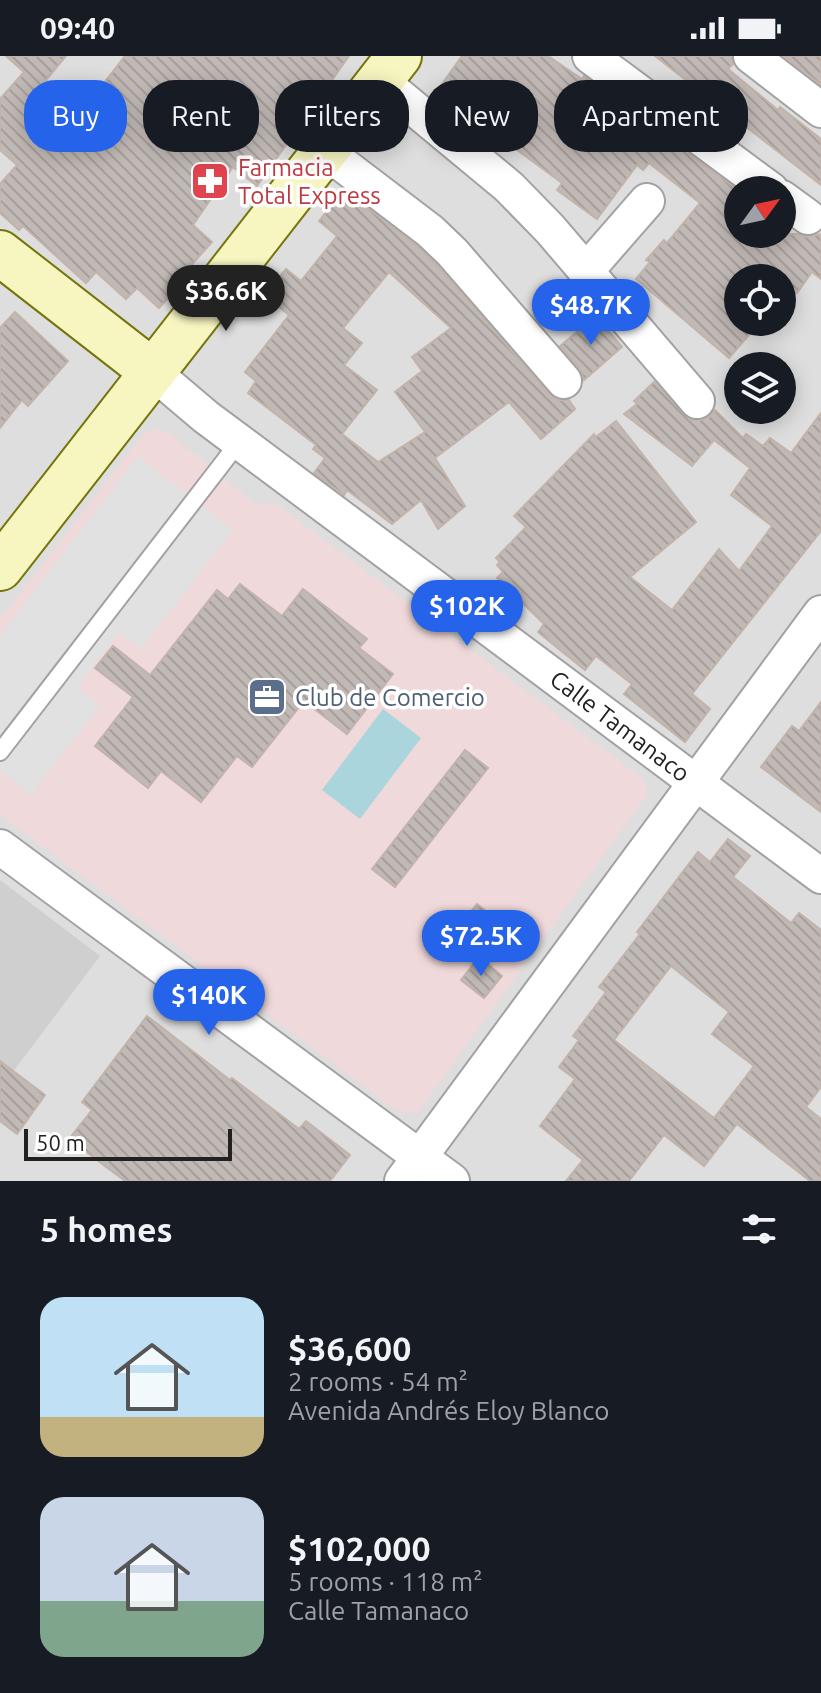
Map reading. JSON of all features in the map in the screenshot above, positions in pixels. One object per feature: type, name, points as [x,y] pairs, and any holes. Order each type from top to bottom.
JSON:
[{"type":"street","points":[[590,56],[752,176]]},
{"type":"street","points":[[751,56],[821,110]]},
{"type":"street","points":[[390,68],[509,187],[586,271],[697,401]]},
{"type":"street","points":[[0,568],[324,152]]},
{"type":"street","points":[[326,152],[430,231],[452,252],[564,381]]},
{"type":"street","points":[[586,271],[647,201]]},
{"type":"street","points":[[0,253],[153,372]]},
{"type":"street","name":"Calle Tamanaco","points":[[153,372],[239,442],[821,876]]},
{"type":"street","points":[[411,1169],[821,613]]},
{"type":"street","points":[[0,847],[411,1169],[452,1181]]},
{"type":"lane","points":[[0,752],[239,442]]},
{"type":"shaded area","points":[[0,56],[821,56],[821,1181],[0,1181]]},
{"type":"shaded area","name":"Club de Comercio","points":[[160,429],[254,503],[276,504],[646,784],[648,793],[644,799],[418,1112],[404,1113],[395,1109],[0,815],[0,619],[141,437]]},
{"type":"shaded area","points":[[138,456],[233,530],[141,649],[119,633],[77,687],[100,705],[31,795],[0,771],[0,635]]},
{"type":"shaded area","points":[[0,880],[100,956],[0,1089]]},
{"type":"water","points":[[383,709],[421,738],[360,819],[322,790]]},
{"type":"building","points":[[6,56],[66,56],[46,80],[24,80],[24,152],[127,152],[127,80],[106,80],[125,56],[349,56],[332,80],[275,80],[275,152],[281,152],[257,186],[233,167],[193,225],[212,242],[176,282],[180,285],[159,308],[137,288],[126,299],[96,272],[86,283],[23,226],[19,230],[0,213],[0,184],[17,165],[0,150],[0,99],[24,72]]},
{"type":"building","points":[[462,56],[548,56],[582,79],[584,76],[589,80],[554,80],[554,152],[687,152],[724,180],[724,248],[796,248],[796,234],[807,237],[821,234],[821,279],[812,272],[797,293],[796,264],[724,264],[724,336],[748,336],[734,352],[724,354],[636,279],[650,262],[646,260],[664,240],[667,243],[700,203],[649,163],[643,170],[637,165],[597,219],[557,190],[562,183],[520,152],[538,152],[538,80],[445,80]]},
{"type":"building","points":[[655,56],[731,56],[733,64],[728,69],[741,80],[686,80]]},
{"type":"building","points":[[784,56],[821,56],[821,85]]},
{"type":"building","points":[[748,85],[821,139],[821,185],[748,128]]},
{"type":"building","points":[[344,190],[417,246],[549,394],[558,400],[569,400],[575,409],[541,439],[509,402],[435,458],[465,506],[438,529],[421,500],[392,524],[347,490],[344,495],[314,473],[325,458],[313,449],[316,445],[248,393],[256,381],[245,372],[289,315],[264,295],[286,269],[301,281],[337,236],[319,221]],"holes":[[[389,272],[451,328],[412,357],[422,371],[395,392],[425,432],[378,462],[342,434],[377,390],[344,365],[362,343],[343,328]]]},
{"type":"building","points":[[15,312],[68,361],[28,406],[22,400],[0,428],[0,328]]},
{"type":"building","points":[[596,316],[622,347],[584,380],[579,368],[560,346]]},
{"type":"building","points":[[654,382],[690,420],[709,417],[715,410],[724,419],[724,424],[729,424],[743,438],[746,434],[763,446],[770,438],[791,453],[821,413],[821,531],[692,694],[710,709],[685,742],[624,694],[632,684],[596,656],[585,670],[538,632],[544,624],[497,578],[503,572],[496,558],[526,527],[514,516],[594,434],[596,437],[616,421],[696,522],[630,577],[672,610],[719,549],[739,571],[772,526],[731,495],[750,468],[714,440],[692,466],[624,414],[637,404],[634,401]]},
{"type":"building","points":[[240,584],[282,616],[303,589],[367,639],[359,648],[393,674],[347,734],[304,701],[252,767],[237,756],[201,802],[161,771],[148,788],[95,746],[133,697],[95,668],[113,646],[150,675],[217,590],[228,599]]},
{"type":"building","points":[[821,702],[821,812],[761,767],[792,726],[799,731]]},
{"type":"building","points":[[465,750],[488,768],[395,887],[372,869]]},
{"type":"building","points":[[728,839],[750,856],[733,877],[791,923],[799,913],[821,930],[821,1087],[806,1107],[821,1119],[821,1181],[810,1181],[737,1124],[704,1166],[664,1135],[629,1181],[566,1181],[583,1160],[540,1126],[575,1079],[559,1067],[579,1040],[573,1036],[606,992],[599,987],[640,934],[637,932],[698,852],[710,862]],"holes":[[[671,966],[729,1012],[712,1034],[754,1066],[714,1118],[614,1040]]]},
{"type":"building","points":[[477,904],[497,920],[466,959],[446,943]]},
{"type":"building","points":[[479,957],[502,976],[484,998],[461,980]]},
{"type":"building","points":[[147,1016],[299,1129],[306,1121],[350,1155],[330,1181],[125,1181],[69,1139],[92,1110],[82,1102]]},
{"type":"building","points":[[0,1061],[45,1095],[17,1134],[0,1121]]},
{"type":"place","name":"Farmacia Total Express","points":[[210,181]]},
{"type":"place","name":"Club de Comercio","points":[[267,697]]}]
